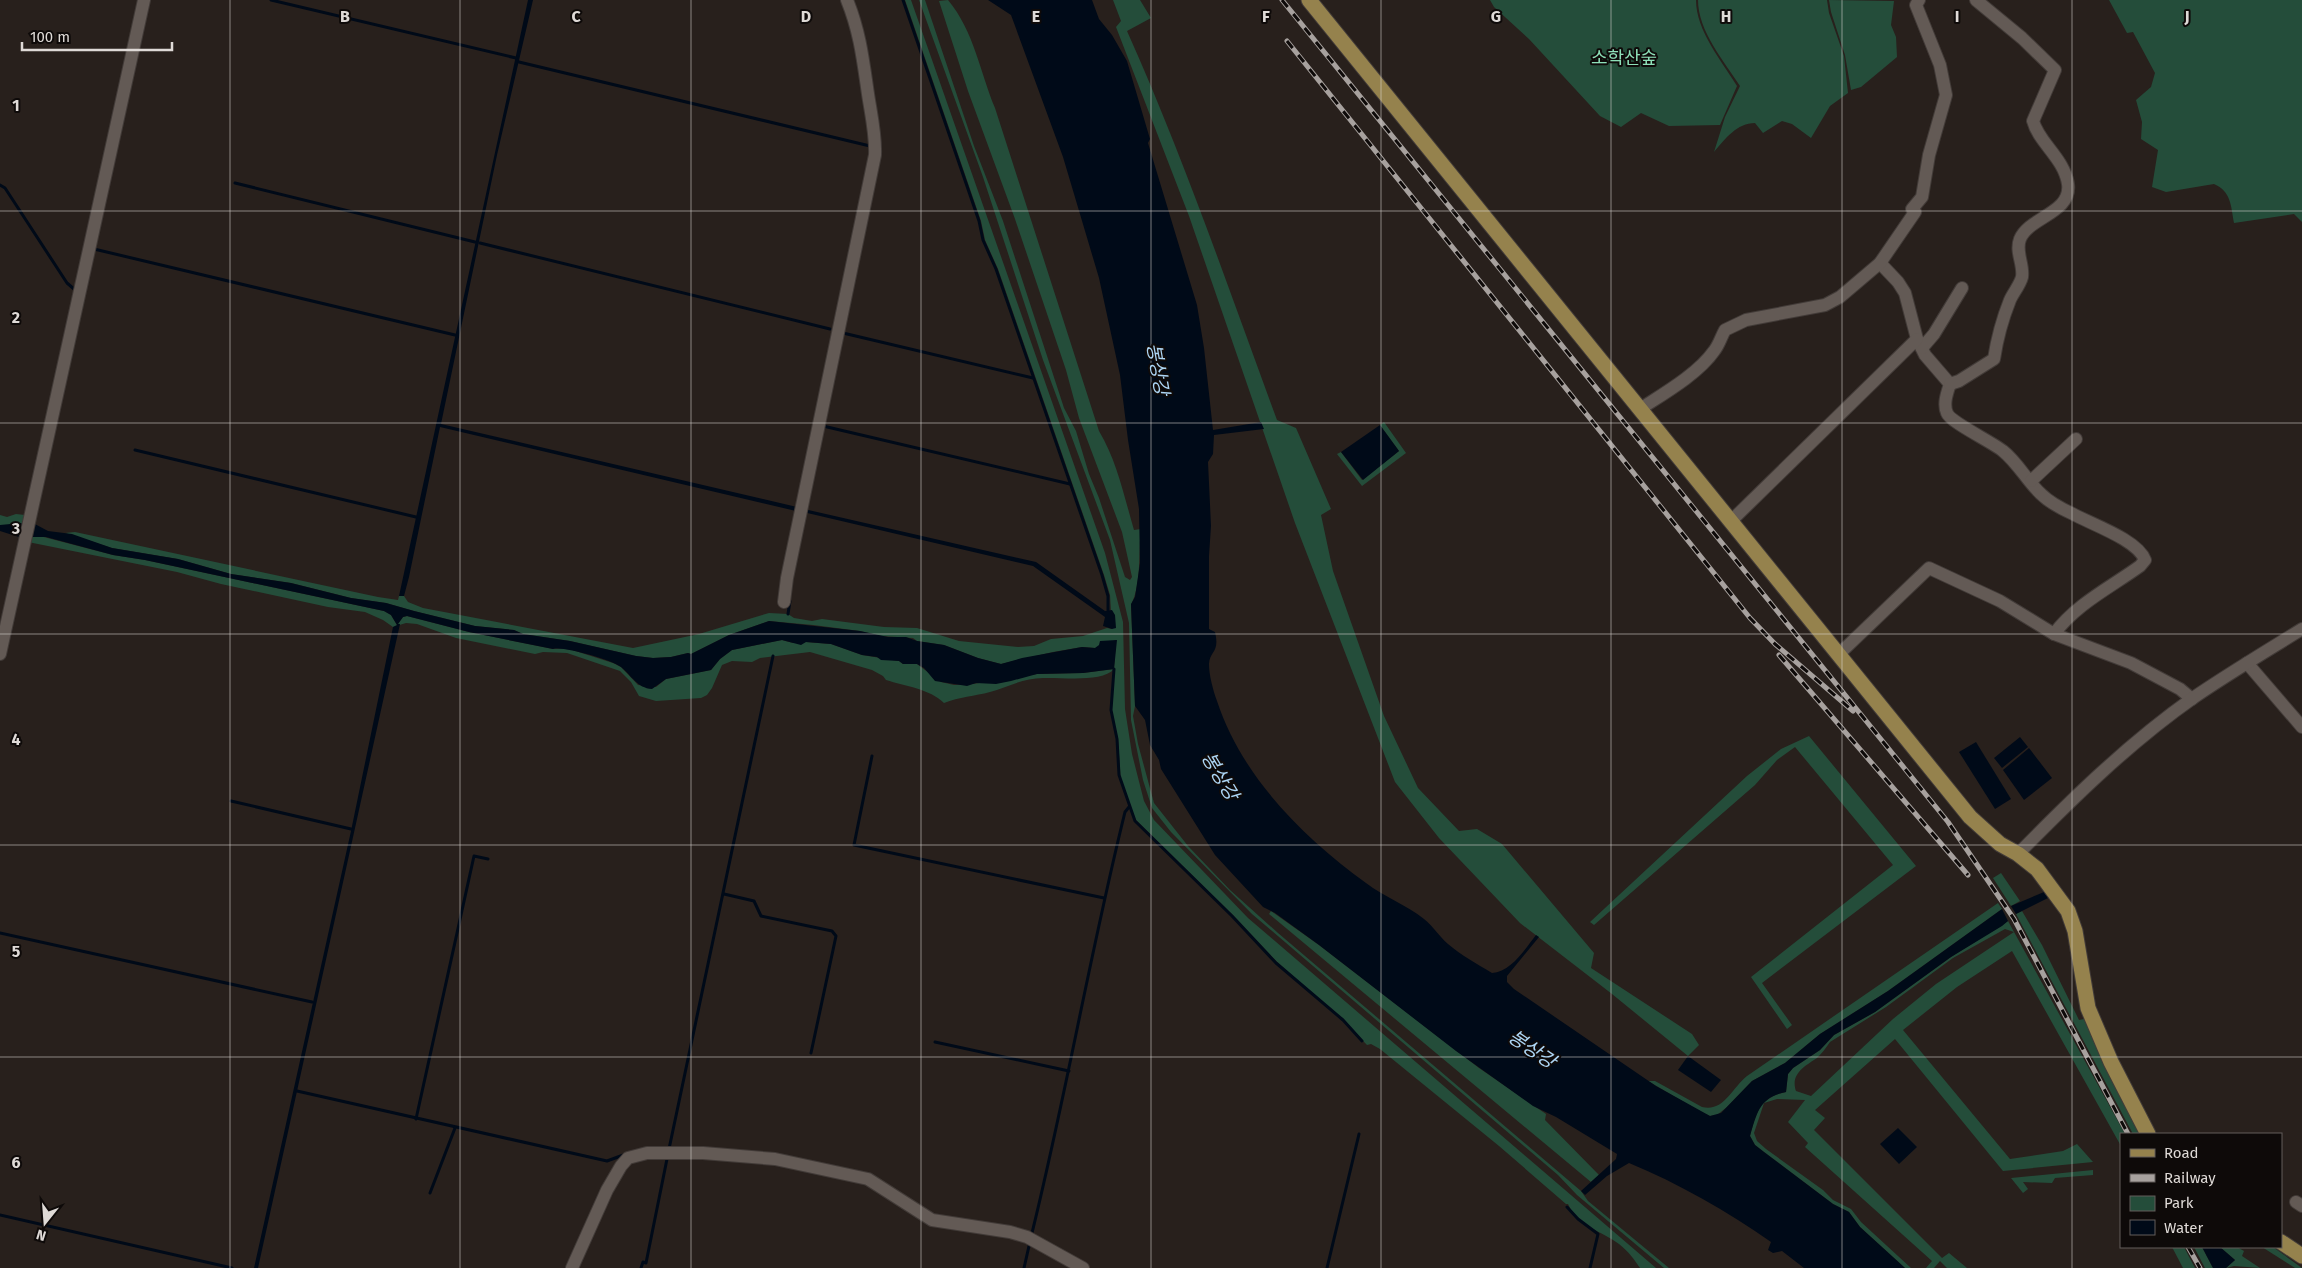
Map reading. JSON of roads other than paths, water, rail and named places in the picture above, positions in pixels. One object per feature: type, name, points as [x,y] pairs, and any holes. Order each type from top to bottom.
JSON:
[{"type":"main road","points":[[1309,0],[1970,817],[2000,844],[2018,854],[2037,869],[2054,891],[2068,910],[2075,931],[2088,1008],[2110,1062],[2147,1133]]},
{"type":"main road","points":[[2282,1243],[2302,1256]]},
{"type":"street","points":[[0,654],[144,0]]},
{"type":"street","points":[[784,602],[787,578],[875,155],[875,135],[859,32],[847,0]]},
{"type":"street","points":[[1640,409],[1703,364],[1715,350],[1725,330],[1746,320],[1825,305],[1840,297],[1880,263],[1915,212],[1912,209],[1922,197],[1929,155],[1946,94],[1940,65],[1916,5],[1919,0]]},
{"type":"street","points":[[1950,384],[1959,381],[1994,359],[1999,329],[2022,277],[2022,266],[2018,251],[2020,239],[2028,229],[2059,207],[2066,196],[2068,185],[2055,153],[2035,129],[2033,121],[2055,70],[2022,38],[1976,0]]},
{"type":"street","points":[[1880,263],[1906,293],[1919,343],[1925,355],[1950,384]]},
{"type":"street","points":[[1731,521],[1919,343],[1934,334],[1962,288]]},
{"type":"street","points":[[1950,384],[1945,404],[1947,415],[2005,452],[2031,480],[2040,494],[2053,503],[2121,538],[2143,554],[2145,560],[2134,570],[2065,618],[2054,634]]},
{"type":"street","points":[[2031,480],[2076,439]]},
{"type":"street","points":[[1838,655],[1929,568],[2000,601],[2054,634],[2131,663],[2180,688],[2192,698]]},
{"type":"street","points":[[2018,854],[2059,812],[2133,745],[2192,698],[2302,629]]},
{"type":"street","points":[[2247,663],[2302,727]]},
{"type":"street","points":[[572,1268],[607,1190],[628,1158],[647,1153],[704,1152],[775,1159],[868,1179],[932,1220],[1010,1232],[1027,1237],[1083,1268]]},
{"type":"water","points":[[528,0],[533,0],[497,155],[441,424],[797,507],[796,511],[440,427],[409,577],[404,596],[399,596]]},
{"type":"water","name":"봉상강","points":[[988,0],[1092,0],[1099,19],[1112,35],[1127,61],[1150,139],[1148,143],[1197,305],[1213,430],[1261,422],[1264,429],[1214,435],[1213,454],[1208,462],[1211,526],[1209,629],[1215,632],[1216,639],[1216,648],[1209,664],[1212,682],[1228,729],[1242,755],[1277,803],[1320,846],[1373,888],[1417,914],[1453,948],[1492,973],[1505,969],[1522,953],[1536,935],[1539,937],[1507,976],[1507,982],[1514,989],[1656,1086],[1710,1116],[1721,1113],[1752,1081],[1785,1063],[1820,1034],[1888,991],[2002,909],[2008,921],[2002,926],[1951,957],[1875,1012],[1834,1035],[1820,1050],[1793,1068],[1788,1074],[1786,1092],[1777,1094],[1765,1102],[1758,1113],[1750,1136],[1755,1145],[1764,1152],[1833,1204],[1849,1212],[1860,1227],[1905,1268],[1804,1268],[1782,1251],[1773,1253],[1768,1250],[1771,1242],[1720,1209],[1684,1189],[1629,1163],[1607,1176],[1585,1195],[1581,1191],[1616,1159],[1617,1154],[1556,1117],[1533,1106],[1456,1051],[1319,945],[1275,913],[1263,907],[1215,855],[1161,769],[1159,760],[1150,745],[1145,720],[1135,706],[1131,604],[1135,597],[1140,563],[1139,509],[1120,375],[1099,278],[1063,157],[1011,15]]},
{"type":"water","points":[[1380,425],[1399,451],[1363,480],[1341,452]]},
{"type":"water","points":[[804,509],[1036,562],[1105,611],[1112,610],[1115,615],[1116,628],[1112,629],[1103,626],[1105,617],[1033,566],[803,512]]},
{"type":"water","points":[[21,523],[24,525],[19,537],[0,531],[0,525]]},
{"type":"water","points":[[33,523],[48,531],[72,534],[112,548],[178,559],[231,574],[291,583],[351,598],[386,603],[475,626],[514,630],[523,634],[570,641],[636,656],[653,658],[691,654],[729,635],[769,621],[860,631],[888,637],[906,637],[917,641],[944,645],[978,658],[1001,664],[1022,658],[1082,647],[1095,648],[1099,645],[1100,641],[1117,640],[1114,669],[1083,673],[1037,674],[996,684],[976,683],[967,686],[935,681],[924,668],[917,664],[903,664],[899,661],[881,660],[877,657],[862,655],[831,644],[806,642],[801,645],[782,640],[732,650],[720,659],[711,670],[666,679],[652,689],[638,684],[616,664],[587,654],[553,649],[469,632],[407,616],[403,617],[398,624],[400,624],[258,1268],[254,1268],[351,831],[393,627],[397,625],[391,615],[384,611],[145,560],[113,555],[46,537],[30,537]]},
{"type":"water","points":[[2020,737],[2028,747],[2002,768],[1994,758]]},
{"type":"water","points":[[1976,742],[2011,799],[1995,809],[1959,752]]},
{"type":"water","points":[[2029,748],[2052,778],[2024,800],[2003,770]]},
{"type":"water","points":[[2044,892],[2048,898],[2016,914],[2011,906]]},
{"type":"water","points":[[1688,1056],[1721,1080],[1711,1092],[1678,1070]]},
{"type":"water","points":[[1898,1128],[1917,1147],[1899,1164],[1880,1144]]},
{"type":"water","points":[[2203,1248],[2221,1248],[2235,1260],[2226,1268],[2213,1268]]},
{"type":"waterway","points":[[271,0],[516,58]]},
{"type":"waterway","points":[[903,0],[979,221],[983,240],[996,269],[1102,575],[1108,596],[1108,610]]},
{"type":"waterway","points":[[519,62],[870,146]]},
{"type":"waterway","points":[[235,183],[475,242]]},
{"type":"waterway","points":[[0,185],[5,188],[67,283],[74,289]]},
{"type":"waterway","points":[[480,243],[830,329]]},
{"type":"waterway","points":[[94,249],[455,335]]},
{"type":"waterway","points":[[843,333],[1033,378]]},
{"type":"waterway","points":[[823,426],[1070,484]]},
{"type":"waterway","points":[[135,450],[416,517]]},
{"type":"waterway","points":[[788,614],[790,601]]},
{"type":"waterway","points":[[669,1149],[773,656]]},
{"type":"waterway","points":[[1114,669],[1111,710],[1117,739],[1119,775],[1135,821],[1232,916],[1276,963],[1343,1020],[1362,1041]]},
{"type":"waterway","points":[[872,756],[854,845],[1104,898]]},
{"type":"waterway","points":[[231,801],[351,829]]},
{"type":"waterway","points":[[1031,1237],[1056,1131],[1112,865],[1125,812],[1129,807]]},
{"type":"waterway","points":[[416,1119],[474,856],[488,859]]},
{"type":"waterway","points":[[724,894],[754,901],[761,916],[832,931],[836,936],[811,1053]]},
{"type":"waterway","points":[[0,933],[312,1002]]},
{"type":"waterway","points":[[935,1042],[1069,1071]]},
{"type":"waterway","points":[[297,1091],[607,1161],[626,1154]]},
{"type":"waterway","points":[[430,1193],[455,1128]]},
{"type":"waterway","points":[[1327,1268],[1359,1134]]},
{"type":"waterway","points":[[641,1268],[643,1262],[646,1263],[667,1159]]},
{"type":"waterway","points":[[1567,1207],[1578,1219],[1598,1234],[1590,1268]]},
{"type":"waterway","points":[[0,1215],[232,1268]]},
{"type":"waterway","points":[[1024,1268],[1029,1246]]},
{"type":"railway","points":[[1282,0],[1948,822],[2014,919],[2127,1133]]},
{"type":"railway","points":[[1287,41],[1750,618],[1775,644],[1853,711]]},
{"type":"railway","points":[[1779,655],[1968,875]]},
{"type":"railway","points":[[2189,1248],[2200,1268]]},
{"type":"park label","name":"소학산숲","points":[[1624,58]]}]
